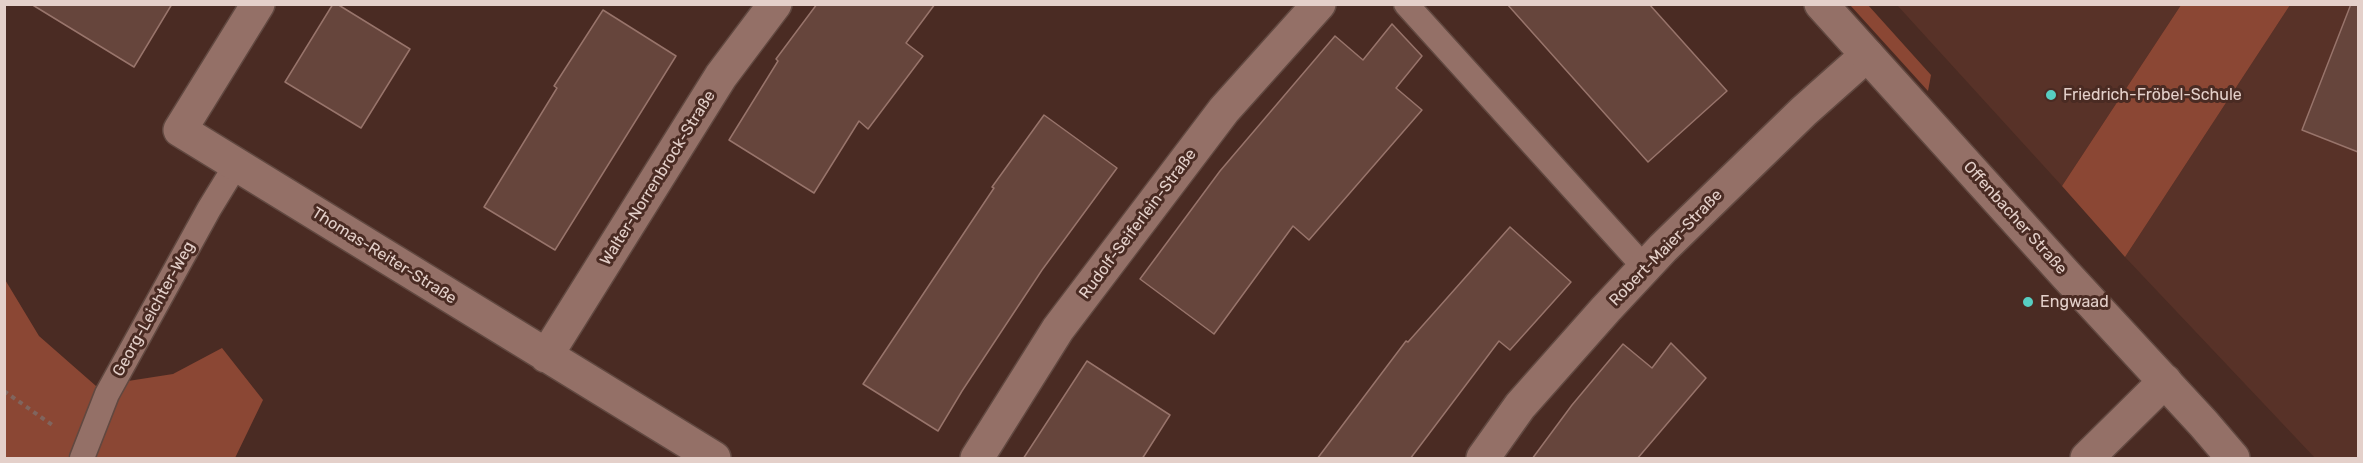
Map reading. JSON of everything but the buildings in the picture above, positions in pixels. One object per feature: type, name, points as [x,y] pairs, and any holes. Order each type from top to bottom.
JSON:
[{"type":"street","name":"Thomas-Reiter-Straße","points":[[258,4],[180,130],[714,459]]},
{"type":"street","name":"Walter-Norrenbrock-Straße","points":[[546,356],[721,76],[775,4]]},
{"type":"street","name":"Rudolf-Seiferlein-Straße","points":[[977,459],[1058,329],[1224,110],[1319,4]]},
{"type":"street","name":"Offenbacher Straße","points":[[1821,4],[2165,381],[2233,459]]},
{"type":"street","name":"Robert-Maier-Straße","points":[[1483,459],[1520,406],[1701,209],[1867,55]]},
{"type":"street","points":[[2087,459],[2165,381]]},
{"type":"lane","points":[[1406,4],[1645,268]]},
{"type":"lane","name":"Georg-Leichter-Weg","points":[[83,453],[107,394],[209,209],[236,165]]},
{"type":"path","points":[[4,391],[83,453]]},
{"type":"shaded area","points":[[1850,5],[1868,5],[1931,75],[1928,91]]},
{"type":"shaded area","name":"Friedrich-Fröbel-Schule","points":[[1897,5],[2181,5],[2062,186]]},
{"type":"shaded area","points":[[2181,5],[2290,5],[2125,257],[2062,186]]},
{"type":"shaded area","points":[[2290,5],[2358,5],[2358,458],[2315,458],[2125,257]]},
{"type":"shaded area","points":[[4,278],[39,336],[96,386],[173,374],[222,348],[263,400],[235,458],[5,458]]},
{"type":"place","name":"Friedrich-Fröbel-Schule","points":[[2051,95]]},
{"type":"place","name":"Engwaad","points":[[2028,302]]}]
